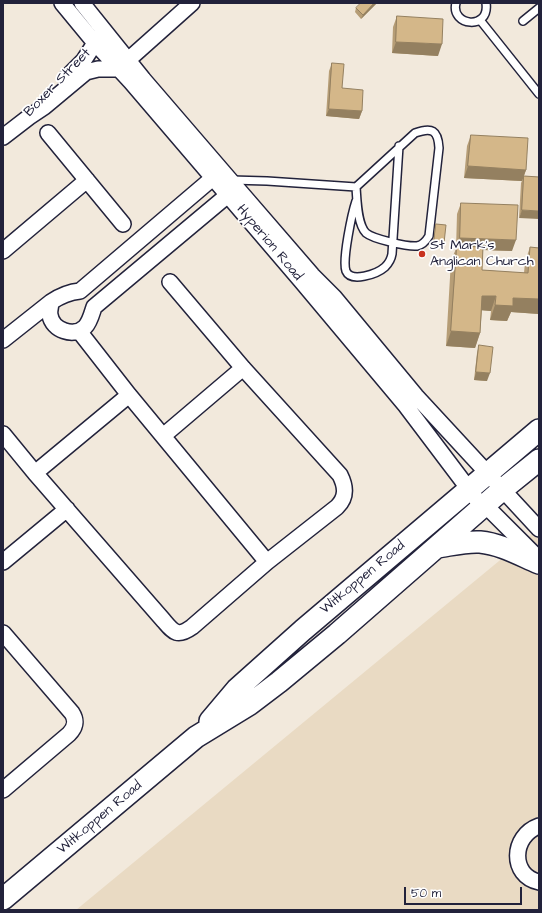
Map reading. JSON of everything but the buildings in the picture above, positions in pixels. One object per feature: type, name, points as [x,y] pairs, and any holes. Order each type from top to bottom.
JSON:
[{"type":"main road","name":"Witkoppen Road","points":[[3,900],[196,737],[238,689],[303,630],[539,430]]},
{"type":"main road","name":"Witkoppen Road","points":[[196,737],[250,704],[279,682],[503,489],[539,460]]},
{"type":"main road","points":[[436,547],[480,542],[500,547],[539,563]]},
{"type":"street","name":"Hyperion Road","points":[[62,3],[95,43],[123,64]]},
{"type":"street","name":"Hyperion Road","points":[[82,3],[123,64],[226,182],[334,297],[416,396],[539,529]]},
{"type":"street","points":[[123,64],[192,3]]},
{"type":"street","name":"Boxer Street","points":[[20,123],[40,100],[84,60],[95,43]]},
{"type":"street","name":"Boxer Street","points":[[3,137],[20,123],[44,107],[86,72],[123,64]]},
{"type":"street","points":[[48,132],[123,224]]},
{"type":"street","points":[[3,251],[87,180]]},
{"type":"street","name":"Hyperion Road","points":[[226,182],[406,406],[477,500],[485,505],[539,559]]},
{"type":"street","points":[[3,340],[51,302],[69,292],[80,291],[132,247],[226,182]]},
{"type":"street","points":[[51,302],[50,315],[53,323],[59,329],[66,332],[79,331],[86,326],[94,307],[146,263],[226,182]]},
{"type":"street","points":[[132,247],[146,263]]},
{"type":"street","points":[[3,434],[35,473],[171,629],[179,633],[183,633],[192,627],[267,562],[337,507],[344,497],[345,491],[340,475],[243,368],[170,282]]},
{"type":"street","points":[[79,331],[129,395],[267,562]]},
{"type":"street","points":[[163,436],[243,368]]},
{"type":"street","points":[[35,473],[129,395]]},
{"type":"street","points":[[3,562],[67,509]]},
{"type":"street","points":[[3,633],[72,713],[75,721],[74,728],[69,734],[3,790]]},
{"type":"street","points":[[539,826],[526,834],[521,841],[518,849],[518,858],[521,868],[527,876],[539,882]]},
{"type":"lane","points":[[456,3],[456,12],[460,18],[466,22],[480,20],[485,15],[487,8],[486,3]]},
{"type":"lane","points":[[523,21],[539,8]]},
{"type":"lane","points":[[480,20],[539,94]]},
{"type":"lane","points":[[226,182],[267,181],[356,187],[399,146],[416,133],[431,130],[436,133],[439,139],[439,148],[429,236],[424,243],[417,246],[394,243],[366,233],[360,218],[356,187]]},
{"type":"lane","points":[[357,197],[351,218],[345,261],[346,270],[349,275],[354,277],[374,274],[390,262],[394,243],[399,146]]},
{"type":"shaded area","points":[[539,528],[539,910],[76,910]]},
{"type":"place","name":"St Mark's Anglican Church","points":[[422,254]]}]
